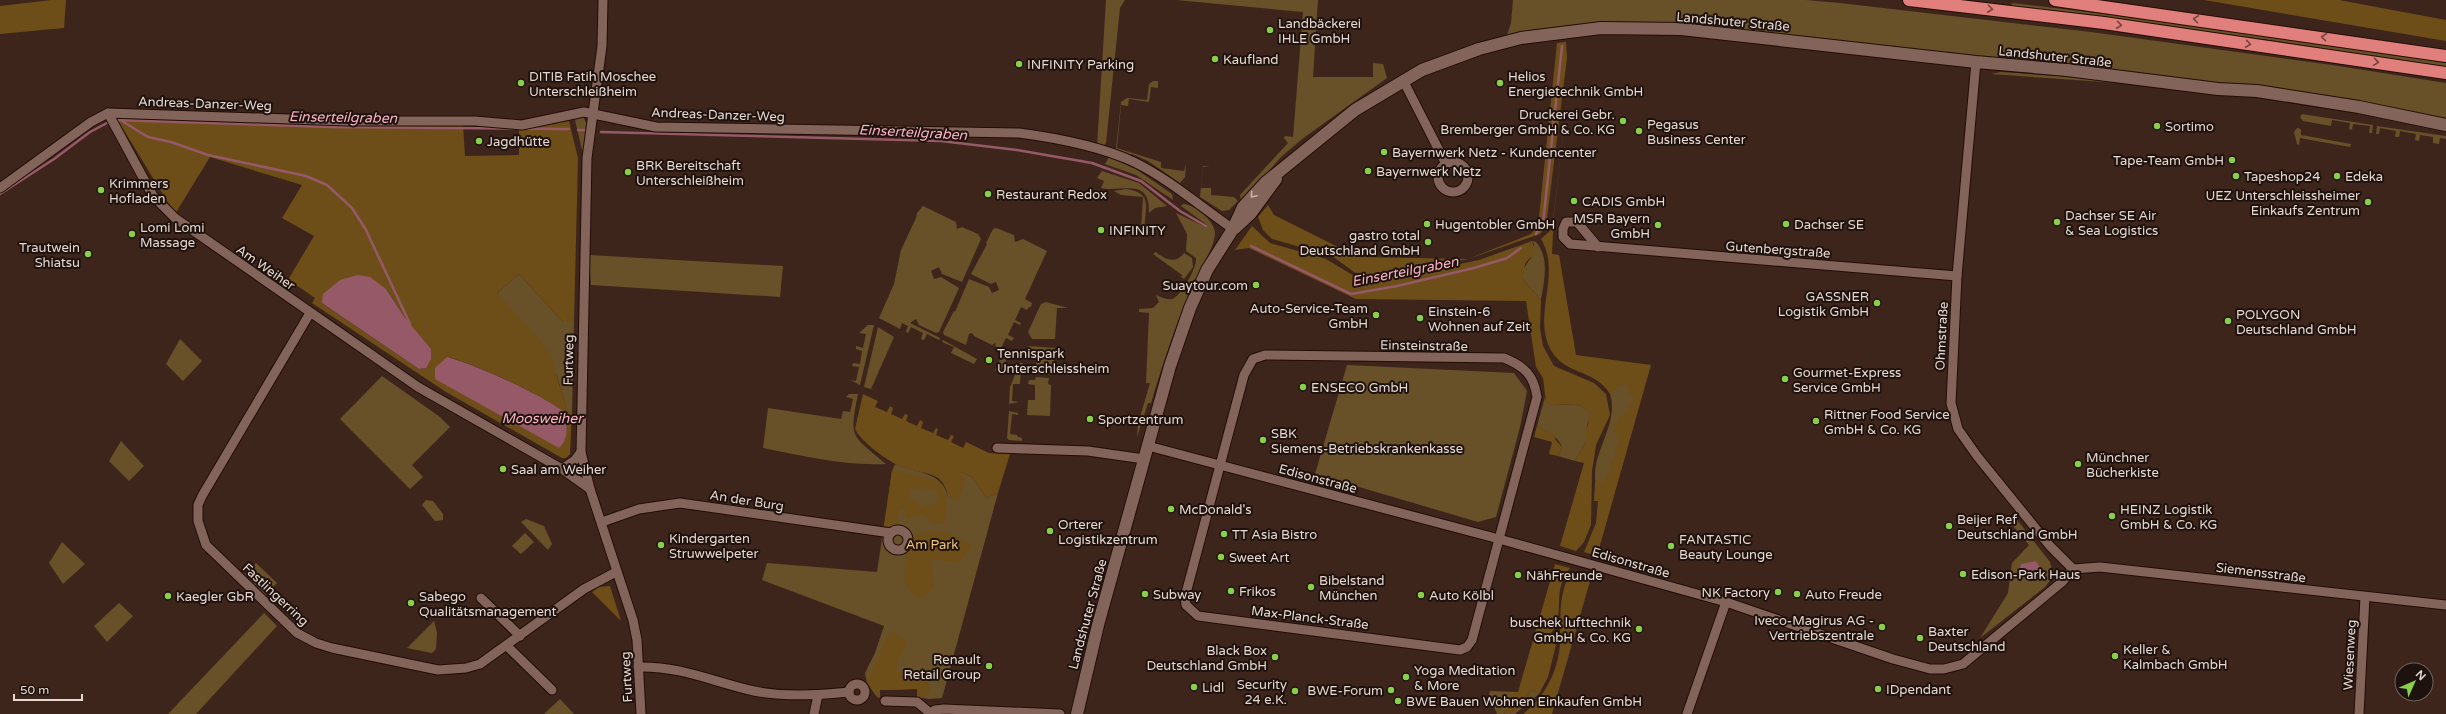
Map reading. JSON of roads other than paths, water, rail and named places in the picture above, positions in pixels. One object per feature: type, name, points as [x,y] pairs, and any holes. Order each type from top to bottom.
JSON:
[{"type":"highway","points":[[1909,0],[2104,23],[2446,73]]},
{"type":"highway","points":[[2055,0],[2446,56]]},
{"type":"main road","name":"Landshuter Straße","points":[[1077,714],[1098,625],[1172,359],[1190,308],[1207,270],[1233,229],[1243,207],[1265,182],[1282,170],[1320,136],[1355,110],[1403,80],[1443,62],[1479,49],[1521,38],[1601,28],[1681,29],[1976,62],[2083,72],[2218,89],[2257,90],[2359,107],[2389,115],[2446,125]]},
{"type":"street","name":"Furtweg","points":[[603,0],[602,46],[587,158],[581,452],[590,489],[602,522],[637,640],[641,714]]},
{"type":"street","name":"Ohmstraße","points":[[1976,62],[1957,276],[1951,403],[1958,429],[2050,546],[2073,569]]},
{"type":"street","points":[[1403,80],[1446,164]]},
{"type":"street","name":"Andreas-Danzer-Weg","points":[[108,113],[348,121],[475,121],[522,124],[572,113],[593,113],[656,127],[1019,133],[1043,136],[1089,147],[1136,163],[1233,229]]},
{"type":"street","points":[[0,188],[91,122],[108,113]]},
{"type":"street","name":"Am Weiher","points":[[108,113],[153,196],[176,218],[418,387],[562,470],[590,489]]},
{"type":"street","name":"Gutenbergstraße","points":[[1598,247],[1957,276]]},
{"type":"street","name":"Fastlingerring","points":[[310,313],[198,505],[198,521],[206,545],[284,623],[297,633],[316,643],[444,671],[466,668],[480,664],[584,589],[616,572]]},
{"type":"street","name":"Einsteinstraße","points":[[1220,464],[1246,371],[1253,359],[1265,355],[1504,358],[1521,365],[1530,375],[1535,383],[1537,397],[1499,539]]},
{"type":"street","name":"Edisonstraße","points":[[1148,446],[1499,539],[1726,602],[1893,659],[1930,669],[1944,669],[1963,664],[2062,582],[2073,569]]},
{"type":"street","points":[[997,448],[1088,451],[1144,459]]},
{"type":"street","points":[[562,470],[575,460],[581,452]]},
{"type":"street","name":"Max-Planck-Straße","points":[[1220,464],[1185,597],[1186,605],[1191,612],[1198,616],[1460,650],[1467,647],[1472,640],[1499,539]]},
{"type":"street","name":"An der Burg","points":[[602,522],[639,509],[680,503],[891,533]]},
{"type":"street","name":"Siemensstraße","points":[[2073,569],[2100,567],[2446,605]]},
{"type":"street","name":"Wiesenweg","points":[[2359,714],[2365,597]]},
{"type":"street","points":[[481,598],[520,636]]},
{"type":"street","points":[[1686,714],[1726,602]]},
{"type":"street","points":[[507,646],[552,690]]},
{"type":"street","points":[[638,667],[653,666],[693,672],[755,691],[818,695],[849,692]]},
{"type":"street","points":[[814,714],[818,695]]},
{"type":"street","points":[[885,701],[917,702],[925,706],[929,713],[944,709],[1060,714]]},
{"type":"water","points":[[358,275],[370,277],[386,289],[405,318],[431,349],[431,359],[426,368],[419,369],[322,303],[323,294],[340,280]]},
{"type":"water","name":"Moosweiher","points":[[447,357],[461,361],[508,381],[539,396],[565,412],[566,436],[559,448],[435,379],[435,368]]},
{"type":"water","points":[[2036,561],[2041,569],[2037,580],[2026,581],[2024,576],[2019,573],[2021,564]]},
{"type":"waterway","name":"Einserteilgraben","points":[[1536,234],[1543,223],[1562,46]]},
{"type":"waterway","name":"Einserteilgraben","points":[[116,120],[332,127],[569,129]]},
{"type":"waterway","points":[[122,121],[148,137],[171,142],[208,155],[306,176],[327,185],[352,208],[366,230],[410,324]]},
{"type":"waterway","name":"Einserteilgraben","points":[[0,194],[54,159],[90,132],[107,123]]},
{"type":"waterway","name":"Einserteilgraben","points":[[578,130],[585,130]]},
{"type":"waterway","name":"Einserteilgraben","points":[[601,132],[941,141],[1017,150],[1092,163],[1141,181],[1180,211],[1206,226]]},
{"type":"waterway","name":"Einserteilgraben","points":[[1251,246],[1351,294],[1397,286],[1474,268],[1507,258],[1521,248]]},
{"type":"place","name":"Landbäckerei IHLE GmbH","points":[[1270,30]]},
{"type":"place","name":"Kaufland","points":[[1215,59]]},
{"type":"place","name":"INFINITY Parking","points":[[1019,64]]},
{"type":"place","name":"DITIB Fatih Moschee Unterschleißheim","points":[[521,83]]},
{"type":"place","name":"Helios Energietechnik GmbH","points":[[1500,83]]},
{"type":"place","name":"Druckerei Gebr. Bremberger GmbH & Co. KG","points":[[1623,121]]},
{"type":"place","name":"Sortimo","points":[[2157,126]]},
{"type":"place","name":"Pegasus Business Center","points":[[1639,131]]},
{"type":"place","name":"Jagdhütte","points":[[479,141]]},
{"type":"place","name":"Bayernwerk Netz - Kundencenter","points":[[1384,152]]},
{"type":"place","name":"Tape-Team GmbH","points":[[2232,160]]},
{"type":"place","name":"Bayernwerk Netz","points":[[1368,171]]},
{"type":"place","name":"BRK Bereitschaft Unterschleißheim","points":[[628,172]]},
{"type":"place","name":"Tapeshop24","points":[[2236,176]]},
{"type":"place","name":"Edeka","points":[[2337,176]]},
{"type":"place","name":"Krimmers Hofladen","points":[[101,190]]},
{"type":"place","name":"Restaurant Redox","points":[[988,194]]},
{"type":"place","name":"CADIS GmbH","points":[[1574,201]]},
{"type":"place","name":"UEZ Unterschleissheimer Einkaufs Zentrum","points":[[2368,202]]},
{"type":"place","name":"Dachser SE Air & Sea Logistics","points":[[2057,222]]},
{"type":"place","name":"Hugentobler GmbH","points":[[1427,224]]},
{"type":"place","name":"Dachser SE","points":[[1786,224]]},
{"type":"place","name":"MSR Bayern GmbH","points":[[1658,225]]},
{"type":"place","name":"INFINITY","points":[[1101,230]]},
{"type":"place","name":"Lomi Lomi Massage","points":[[132,234]]},
{"type":"place","name":"gastro total Deutschland GmbH","points":[[1428,242]]},
{"type":"place","name":"Trautwein Shiatsu","points":[[88,254]]},
{"type":"place","name":"Suaytour.com","points":[[1256,285]]},
{"type":"place","name":"GASSNER Logistik GmbH","points":[[1877,303]]},
{"type":"place","name":"Auto-Service-Team GmbH","points":[[1376,315]]},
{"type":"place","name":"Einstein-6 Wohnen auf Zeit","points":[[1420,318]]},
{"type":"place","name":"POLYGON Deutschland GmbH","points":[[2228,321]]},
{"type":"place","name":"Tennispark Unterschleissheim","points":[[989,360]]},
{"type":"place","name":"Gourmet-Express Service GmbH","points":[[1785,379]]},
{"type":"place","name":"ENSECO GmbH","points":[[1303,387]]},
{"type":"place","name":"Sportzentrum","points":[[1090,419]]},
{"type":"place","name":"Rittner Food Service GmbH & Co. KG","points":[[1816,421]]},
{"type":"place","name":"SBK Siemens-Betriebskrankenkasse","points":[[1263,440]]},
{"type":"place","name":"Münchner Bücherkiste","points":[[2078,464]]},
{"type":"place","name":"Saal am Weiher","points":[[503,469]]},
{"type":"place","name":"McDonald's","points":[[1171,509]]},
{"type":"place","name":"HEINZ Logistik GmbH & Co. KG","points":[[2112,516]]},
{"type":"place","name":"Beijer Ref Deutschland GmbH","points":[[1949,526]]},
{"type":"place","name":"Orterer Logistikzentrum","points":[[1050,531]]},
{"type":"place","name":"TT Asia Bistro","points":[[1224,534]]},
{"type":"place","name":"Kindergarten Struwwelpeter","points":[[661,545]]},
{"type":"place","name":"FANTASTIC Beauty Lounge","points":[[1671,546]]},
{"type":"place","name":"Sweet Art","points":[[1221,557]]},
{"type":"place","name":"Edison-Park Haus","points":[[1963,574]]},
{"type":"place","name":"NähFreunde","points":[[1518,575]]},
{"type":"place","name":"Bibelstand München","points":[[1311,587]]},
{"type":"place","name":"Frikos","points":[[1231,591]]},
{"type":"place","name":"NK Factory","points":[[1778,592]]},
{"type":"place","name":"Subway","points":[[1145,594]]},
{"type":"place","name":"Auto Freude","points":[[1797,594]]},
{"type":"place","name":"Auto Kölbl","points":[[1421,595]]},
{"type":"place","name":"Kaegler GbR","points":[[168,596]]},
{"type":"place","name":"Sabego Qualitätsmanagement","points":[[411,603]]},
{"type":"place","name":"Iveco-Magirus AG - Vertriebszentrale","points":[[1882,627]]},
{"type":"place","name":"buschek lufttechnik GmbH & Co. KG","points":[[1639,629]]},
{"type":"place","name":"Baxter Deutschland","points":[[1920,638]]},
{"type":"place","name":"Keller & Kalmbach GmbH","points":[[2115,656]]},
{"type":"place","name":"Black Box Deutschland GmbH","points":[[1275,657]]},
{"type":"place","name":"Renault Retail Group","points":[[989,666]]},
{"type":"place","name":"Yoga Meditation & More","points":[[1406,677]]},
{"type":"place","name":"Lidl","points":[[1194,687]]},
{"type":"place","name":"IDpendant","points":[[1878,689]]},
{"type":"place","name":"BWE-Forum","points":[[1391,690]]},
{"type":"place","name":"Security 24 e.K.","points":[[1295,691]]},
{"type":"place","name":"BWE Bauen Wohnen Einkaufen GmbH","points":[[1398,701]]},
{"type":"park label","name":"Am Park","points":[[932,544]]}]
